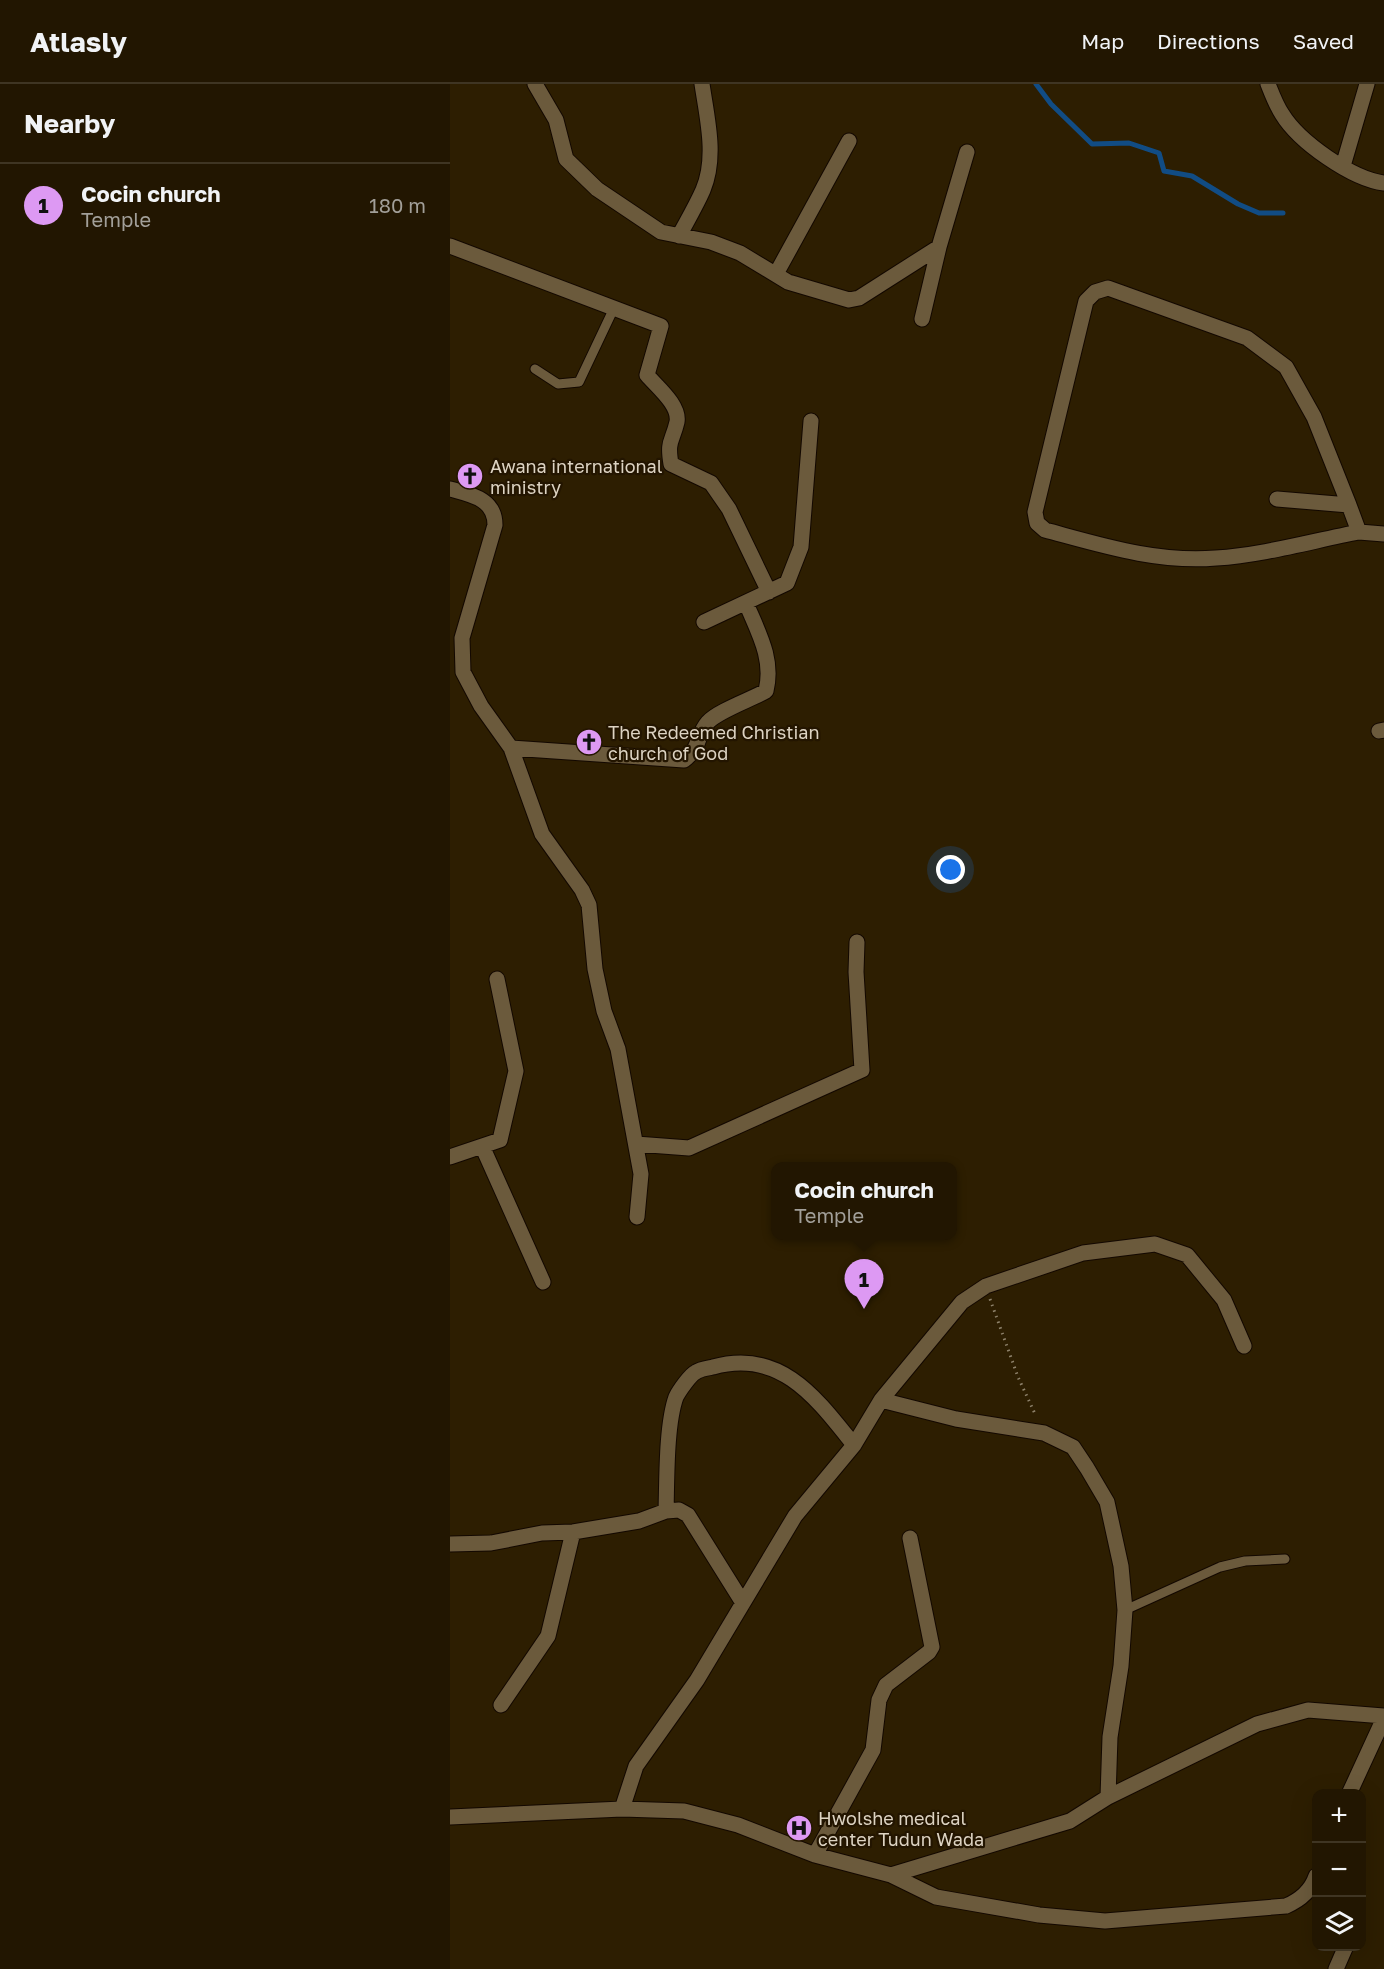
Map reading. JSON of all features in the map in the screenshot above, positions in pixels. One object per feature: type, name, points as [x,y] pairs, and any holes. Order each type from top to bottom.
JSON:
[{"type":"street","points":[[535,84],[556,120],[566,159],[606,195],[661,232],[711,242],[740,253],[788,282],[849,300],[859,298],[939,247]]},
{"type":"street","points":[[679,236],[704,188],[709,163],[710,130],[702,84]]},
{"type":"street","points":[[1268,84],[1282,115],[1311,145],[1368,181],[1384,183]]},
{"type":"street","points":[[1343,166],[1367,84]]},
{"type":"street","points":[[776,274],[849,141]]},
{"type":"street","points":[[922,319],[939,247],[967,152]]},
{"type":"street","points":[[450,246],[661,326],[646,375],[674,406],[678,420],[668,445],[671,464],[711,483],[729,509],[770,592]]},
{"type":"street","points":[[1359,532],[1314,417],[1286,367],[1247,338],[1108,288],[1095,292],[1086,301],[1035,512],[1037,524],[1045,530],[1110,547],[1169,557],[1215,558],[1359,532],[1384,534]]},
{"type":"street","points":[[704,622],[787,583],[801,547],[811,421]]},
{"type":"street","points":[[450,489],[476,496],[488,503],[495,514],[495,525],[460,651],[463,672],[469,687],[511,748],[542,834],[582,890],[589,905],[596,969],[604,1011],[618,1050],[641,1174],[637,1217]]},
{"type":"street","points":[[1277,499],[1349,505]]},
{"type":"street","points":[[511,748],[684,760],[698,747],[701,732],[710,720],[766,691],[770,676],[769,663],[746,603]]},
{"type":"street","points":[[636,1144],[689,1148],[862,1070],[856,972],[857,942]]},
{"type":"street","points":[[450,1157],[483,1148],[500,1140],[516,1071],[497,979]]},
{"type":"street","points":[[483,1148],[543,1282]]},
{"type":"street","points":[[622,1809],[636,1766],[697,1680],[795,1516],[854,1445],[881,1400],[962,1302],[986,1286],[1083,1253],[1155,1244],[1187,1255],[1224,1300],[1244,1346]]},
{"type":"street","points":[[666,1511],[672,1423],[677,1396],[696,1372],[722,1365],[747,1363],[775,1369],[811,1392],[854,1445]]},
{"type":"street","points":[[881,1400],[956,1419],[1044,1433],[1073,1447],[1107,1502],[1121,1566],[1125,1610],[1121,1666],[1110,1737],[1108,1797]]},
{"type":"street","points":[[450,1544],[491,1543],[542,1533],[573,1532],[639,1521],[666,1511],[679,1510],[688,1515],[743,1603]]},
{"type":"street","points":[[501,1705],[548,1636],[573,1532]]},
{"type":"street","points":[[815,1855],[873,1750],[879,1700],[886,1685],[929,1652],[932,1647],[909,1538]]},
{"type":"street","points":[[891,1875],[1070,1821],[1108,1797],[1257,1724],[1282,1715],[1308,1710],[1384,1717],[1351,1789]]},
{"type":"street","points":[[450,1817],[622,1809],[684,1811],[738,1825],[815,1855],[891,1875],[936,1897],[1039,1915],[1105,1921],[1138,1920],[1286,1905],[1298,1901],[1312,1887]]},
{"type":"street","points":[[1336,1969],[1344,1951]]},
{"type":"lane","points":[[535,369],[558,384],[579,382],[614,308]]},
{"type":"lane","points":[[1125,1610],[1220,1567],[1245,1561],[1285,1559]]},
{"type":"path","points":[[986,1286],[1018,1377],[1044,1433]]},
{"type":"waterway","points":[[1036,84],[1051,104],[1092,144],[1129,143],[1159,153],[1164,171],[1192,176],[1238,204],[1259,213],[1283,213]]},
{"type":"place","name":"Awana international ministry","points":[[470,476]]},
{"type":"place","name":"The Redeemed Christian church of God","points":[[589,742]]},
{"type":"place","name":"Cocin church","points":[[864,1309]]},
{"type":"place","name":"Hwolshe medical center Tudun Wada","points":[[799,1828]]}]
